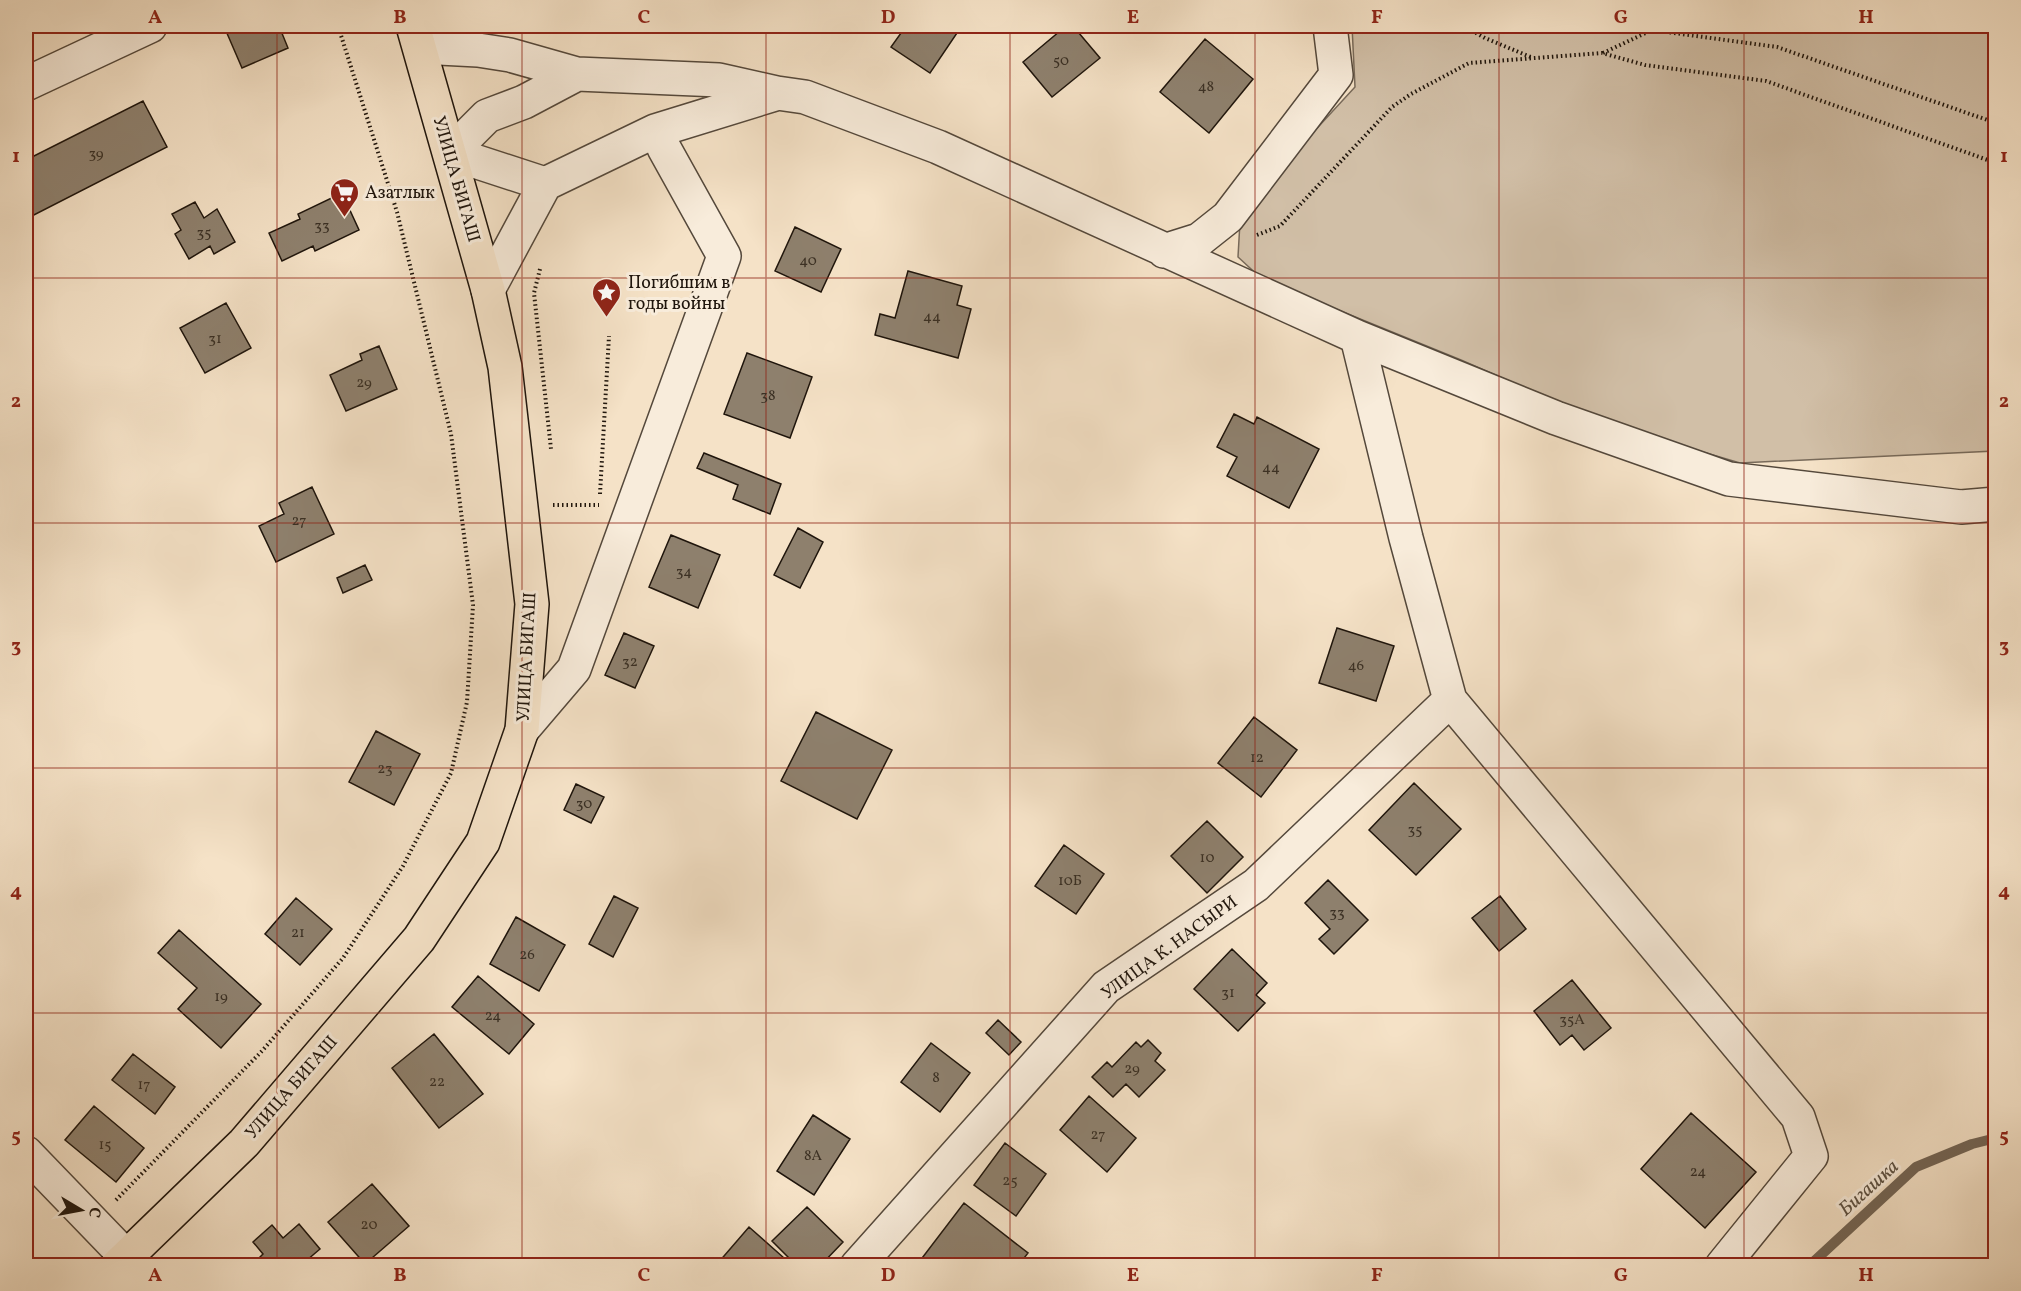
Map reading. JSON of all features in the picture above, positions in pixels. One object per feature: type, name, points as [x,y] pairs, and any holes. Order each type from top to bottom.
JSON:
[{"type":"main road","name":"УЛИЦА БИГАШ","points":[[126,1263],[244,1143],[419,939],[483,842],[522,730],[532,604],[505,367],[488,290],[416,37]]},
{"type":"street","points":[[26,84],[150,26]]},
{"type":"street","points":[[1164,251],[1203,237],[1228,217],[1336,75],[1330,26]]},
{"type":"street","points":[[416,37],[510,55],[578,74],[719,80],[805,97],[938,147],[1164,251],[1442,373],[1556,418],[1729,479],[1961,507],[1995,504]]},
{"type":"street","points":[[545,184],[450,153],[487,116],[524,102],[578,74]]},
{"type":"street","points":[[488,290],[545,184],[655,131],[777,93]]},
{"type":"street","points":[[522,730],[574,669],[724,256],[664,148]]},
{"type":"street","points":[[1357,337],[1406,538],[1450,699],[1798,1117],[1811,1156],[1722,1266]]},
{"type":"street","name":"УЛИЦА К. НАСЫРИ","points":[[857,1266],[1106,987],[1256,885],[1450,699]]},
{"type":"street","points":[[26,1153],[93,1224],[126,1263]]},
{"type":"path","points":[[93,1224],[262,1052],[343,957],[403,866],[452,773],[467,702],[473,605],[451,434],[397,212],[338,26]]},
{"type":"path","points":[[1464,26],[1485,38],[1534,58]]},
{"type":"path","points":[[1602,53],[1652,30],[1777,47],[1995,123]]},
{"type":"path","points":[[1203,237],[1250,237],[1280,226],[1330,170],[1392,107],[1411,94],[1469,63],[1602,53],[1645,65],[1767,81],[1995,163]]},
{"type":"path","points":[[552,505],[599,505],[609,336]]},
{"type":"shaded area","points":[[1352,26],[1995,26],[1995,451],[1740,463],[1608,424],[1461,360],[1262,279],[1238,257],[1240,222],[1296,151],[1355,87]]},
{"type":"building","points":[[239,26],[279,26],[288,48],[242,68],[226,31]]},
{"type":"building","points":[[906,26],[946,26],[957,33],[930,73],[891,47]]},
{"type":"building","points":[[1066,26],[1073,26],[1100,58],[1052,97],[1023,62]]},
{"type":"building","points":[[1205,39],[1253,79],[1209,133],[1160,92]]},
{"type":"building","points":[[143,101],[167,147],[26,219],[26,160]]},
{"type":"building","points":[[342,193],[359,230],[315,251],[313,246],[282,261],[269,233],[300,219],[298,214]]},
{"type":"building","points":[[195,202],[204,218],[217,209],[235,242],[214,254],[210,246],[189,259],[175,234],[181,230],[172,214]]},
{"type":"building","points":[[795,227],[841,249],[821,292],[775,271]]},
{"type":"building","points":[[908,271],[962,286],[957,305],[971,309],[958,358],[875,335],[880,314],[895,318]]},
{"type":"building","points":[[226,303],[251,348],[205,373],[180,328]]},
{"type":"building","points":[[379,346],[397,389],[346,411],[330,375],[362,360],[360,354]]},
{"type":"building","points":[[747,353],[812,377],[790,438],[724,414]]},
{"type":"building","points":[[1234,414],[1254,424],[1257,417],[1319,449],[1289,508],[1227,476],[1237,457],[1217,447]]},
{"type":"building","points":[[704,453],[781,484],[770,514],[733,499],[738,485],[697,468]]},
{"type":"building","points":[[312,487],[334,534],[276,562],[259,526],[284,514],[279,503]]},
{"type":"building","points":[[798,528],[823,542],[800,588],[774,575]]},
{"type":"building","points":[[671,535],[720,555],[698,608],[649,587]]},
{"type":"building","points":[[365,565],[372,580],[343,593],[337,578]]},
{"type":"building","points":[[1337,628],[1394,646],[1376,701],[1319,683]]},
{"type":"building","points":[[624,633],[654,646],[635,688],[605,675]]},
{"type":"building","points":[[816,712],[892,750],[857,819],[781,781]]},
{"type":"building","points":[[1254,717],[1297,750],[1261,797],[1218,763]]},
{"type":"building","points":[[376,731],[420,754],[394,805],[349,782]]},
{"type":"building","points":[[1414,783],[1461,829],[1416,875],[1369,830]]},
{"type":"building","points":[[576,784],[604,797],[591,823],[564,810]]},
{"type":"building","points":[[1207,821],[1243,857],[1207,893],[1171,856]]},
{"type":"building","points":[[1064,845],[1104,874],[1076,914],[1035,886]]},
{"type":"building","points":[[1328,880],[1368,920],[1334,954],[1319,939],[1330,929],[1305,903]]},
{"type":"building","points":[[614,896],[638,908],[613,957],[589,944]]},
{"type":"building","points":[[1500,896],[1526,929],[1499,951],[1472,918]]},
{"type":"building","points":[[296,898],[332,929],[300,965],[265,934]]},
{"type":"building","points":[[516,917],[565,945],[539,991],[490,964]]},
{"type":"building","points":[[179,930],[261,1004],[221,1048],[178,1009],[197,988],[158,953]]},
{"type":"building","points":[[1232,949],[1267,983],[1256,995],[1265,1003],[1238,1031],[1194,989]]},
{"type":"building","points":[[478,976],[534,1024],[509,1054],[452,1007]]},
{"type":"building","points":[[1572,980],[1611,1028],[1584,1050],[1572,1035],[1560,1045],[1534,1011]]},
{"type":"building","points":[[998,1020],[1021,1042],[1009,1055],[986,1033]]},
{"type":"building","points":[[434,1034],[483,1094],[439,1128],[392,1068]]},
{"type":"building","points":[[1148,1040],[1161,1053],[1155,1061],[1165,1070],[1139,1097],[1126,1084],[1113,1097],[1092,1077],[1107,1062],[1112,1067],[1136,1042],[1141,1047]]},
{"type":"building","points":[[931,1043],[970,1073],[940,1112],[901,1082]]},
{"type":"building","points":[[133,1054],[175,1087],[155,1114],[112,1080]]},
{"type":"building","points":[[1089,1096],[1136,1138],[1107,1172],[1060,1130]]},
{"type":"building","points":[[94,1106],[144,1148],[116,1182],[65,1140]]},
{"type":"building","points":[[1691,1113],[1756,1172],[1705,1228],[1641,1169]]},
{"type":"building","points":[[813,1115],[850,1139],[814,1195],[777,1171]]},
{"type":"building","points":[[1005,1143],[1046,1174],[1016,1216],[974,1185]]},
{"type":"building","points":[[372,1184],[409,1226],[365,1264],[328,1222]]},
{"type":"building","points":[[964,1203],[1028,1253],[1018,1266],[916,1266]]},
{"type":"building","points":[[807,1207],[843,1242],[820,1266],[797,1266],[772,1241]]},
{"type":"building","points":[[299,1224],[320,1249],[300,1266],[258,1266],[255,1262],[263,1254],[253,1242],[272,1225],[283,1238]]},
{"type":"building","points":[[749,1227],[784,1258],[777,1266],[721,1266],[718,1263]]},
{"type":"waterway","name":"Бигашка","points":[[1809,1266],[1916,1167],[1972,1144],[1996,1138]]},
{"type":"place","name":"Азатлык","points":[[344,218]]},
{"type":"place","name":"Погибшим в годы войны","points":[[607,318]]}]
